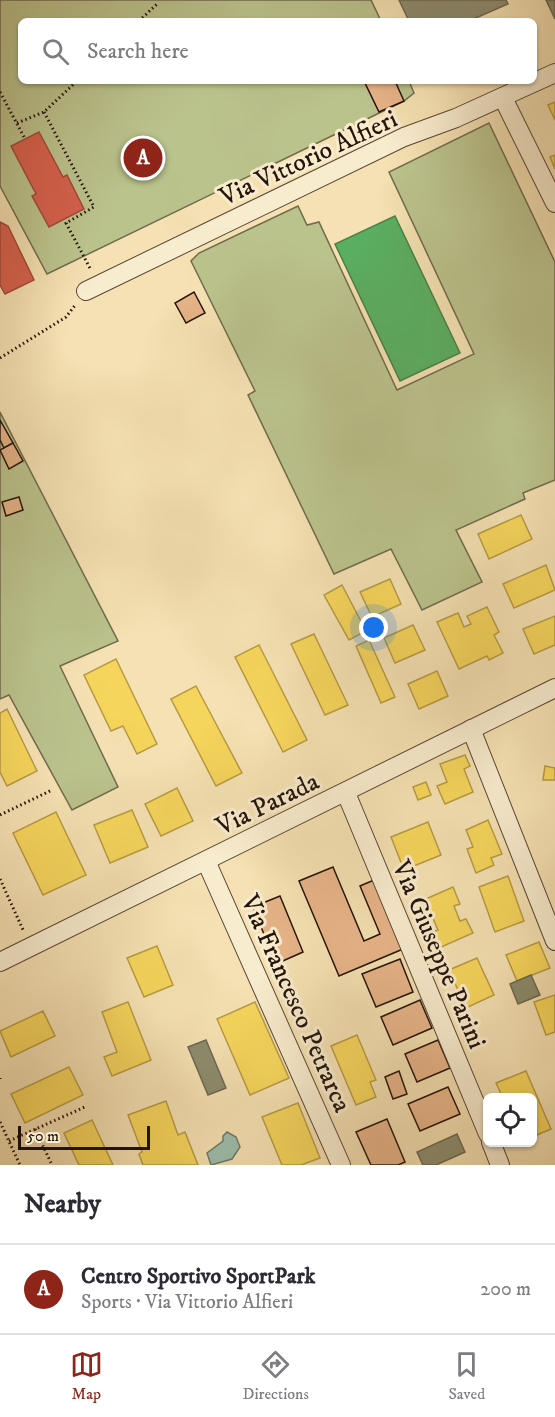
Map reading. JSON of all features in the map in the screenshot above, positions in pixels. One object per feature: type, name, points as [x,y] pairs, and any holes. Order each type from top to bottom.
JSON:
[{"type":"street","name":"Via Vittorio Alfieri","points":[[537,82],[555,74]]},
{"type":"street","name":"Via Vittorio Alfieri","points":[[92,288],[404,137],[432,128],[533,84]]},
{"type":"street","points":[[503,98],[555,203]]},
{"type":"street","name":"Via Parada","points":[[0,962],[555,688]]},
{"type":"street","points":[[471,729],[555,941]]},
{"type":"street","name":"Via Giuseppe Parini","points":[[346,793],[483,1122]]},
{"type":"street","name":"Via Francesco Petrarca","points":[[206,861],[341,1165]]},
{"type":"street","points":[[493,1147],[500,1165]]},
{"type":"path","points":[[142,18],[157,3]]},
{"type":"path","points":[[17,123],[44,112],[74,84]]},
{"type":"path","points":[[0,92],[24,137]]},
{"type":"path","points":[[0,358],[66,317],[92,288],[66,223],[94,207],[44,112]]},
{"type":"path","points":[[0,815],[52,790]]},
{"type":"path","points":[[0,879],[32,947]]},
{"type":"path","points":[[9,1141],[87,1106]]},
{"type":"path","points":[[0,1122],[20,1165]]},
{"type":"path","points":[[35,1129],[52,1165]]},
{"type":"green space","points":[[0,0],[371,0],[380,18],[18,18],[18,84],[410,84],[414,93],[404,101],[47,274],[0,186]]},
{"type":"green space","points":[[489,123],[555,262],[555,480],[523,493],[525,499],[456,530],[482,582],[422,610],[391,549],[334,574],[248,395],[255,391],[191,261],[199,253],[298,206],[307,225],[319,222],[397,390],[474,354],[389,172]]},
{"type":"green space","points":[[0,412],[118,641],[60,666],[118,787],[72,810],[9,695],[0,699]]},
{"type":"shaded area","points":[[227,1132],[236,1137],[240,1147],[232,1159],[211,1165],[207,1153],[223,1141],[223,1136]]},
{"type":"building: Homes","points":[[555,102],[555,120],[548,105]]},
{"type":"building: Homes","points":[[555,155],[555,169],[550,157]]},
{"type":"building: Homes","points":[[521,515],[532,539],[489,559],[478,534]]},
{"type":"building: Homes","points":[[546,565],[555,590],[514,608],[503,584]]},
{"type":"building: Homes","points":[[390,579],[401,604],[372,617],[360,592]]},
{"type":"building: Homes","points":[[342,585],[366,631],[349,640],[324,595]]},
{"type":"building: Homes","points":[[487,607],[499,632],[494,635],[503,653],[489,660],[487,656],[459,669],[437,622],[458,613],[464,627],[471,624],[467,616]]},
{"type":"building: Homes","points":[[555,616],[555,645],[534,654],[523,629]]},
{"type":"building: Homes","points":[[413,625],[425,650],[395,663],[384,638]]},
{"type":"building: Homes","points":[[314,634],[348,705],[325,715],[291,644]]},
{"type":"building: Homes","points":[[369,640],[395,697],[381,703],[356,646]]},
{"type":"building: Homes","points":[[259,645],[307,740],[283,752],[235,657]]},
{"type":"building: Homes","points":[[116,659],[157,744],[137,754],[123,726],[111,731],[84,675]]},
{"type":"building: Homes","points":[[437,671],[448,696],[419,709],[408,684]]},
{"type":"building: Homes","points":[[196,686],[242,773],[216,786],[171,699]]},
{"type":"building: Homes","points":[[7,709],[37,771],[7,786],[0,772],[0,713]]},
{"type":"building: Homes","points":[[465,755],[470,766],[464,769],[473,792],[445,804],[437,786],[447,782],[440,764]]},
{"type":"building: Homes","points":[[545,766],[555,768],[555,780],[543,780]]},
{"type":"building: Homes","points":[[426,782],[431,795],[418,800],[413,787]]},
{"type":"building: Homes","points":[[177,788],[193,821],[161,836],[145,804]]},
{"type":"building: Homes","points":[[132,810],[148,847],[110,863],[94,825]]},
{"type":"building: Homes","points":[[56,812],[86,875],[43,895],[13,833]]},
{"type":"building: Homes","points":[[488,820],[502,854],[491,858],[494,865],[476,873],[467,849],[473,847],[466,830]]},
{"type":"building: Homes","points":[[428,822],[441,855],[404,870],[391,837]]},
{"type":"building: Homes","points":[[508,876],[524,921],[495,932],[479,887]]},
{"type":"building: Homes","points":[[453,887],[460,904],[454,906],[460,921],[466,919],[473,933],[439,948],[432,932],[438,930],[432,916],[426,918],[419,902]]},
{"type":"building: Homes","points":[[539,942],[550,968],[517,981],[506,955]]},
{"type":"building: Homes","points":[[157,946],[173,985],[144,997],[127,958]]},
{"type":"building: Homes","points":[[477,958],[494,995],[466,1008],[449,970]]},
{"type":"building: Homes","points":[[555,995],[555,1032],[546,1035],[534,1002]]},
{"type":"building: Homes","points":[[128,1002],[151,1060],[112,1076],[104,1057],[117,1052],[102,1012]]},
{"type":"building: Homes","points":[[255,1002],[289,1078],[250,1095],[217,1019]]},
{"type":"building: Homes","points":[[43,1011],[55,1036],[11,1057],[0,1031]]},
{"type":"building: Homes","points":[[357,1035],[376,1080],[370,1082],[376,1097],[356,1105],[331,1046]]},
{"type":"building: Homes","points":[[69,1067],[83,1095],[25,1123],[11,1094]]},
{"type":"building: Homes","points":[[526,1071],[535,1093],[501,1093],[496,1083]]},
{"type":"building: Homes","points":[[537,1097],[551,1129],[537,1135]]},
{"type":"building: Homes","points":[[166,1101],[178,1135],[185,1132],[198,1165],[143,1165],[139,1154],[142,1152],[128,1115]]},
{"type":"building: Homes","points":[[298,1103],[320,1158],[301,1165],[282,1165],[262,1117]]},
{"type":"building: Homes","points":[[92,1120],[113,1165],[79,1165],[64,1133]]},
{"type":"building: Shops","points":[[39,132],[63,177],[67,175],[84,209],[49,227],[32,196],[36,194],[11,146]]},
{"type":"building: Shops","points":[[0,222],[8,226],[34,280],[5,294],[0,285]]},
{"type":"building: Public","points":[[395,216],[460,353],[400,381],[335,244]]},
{"type":"building: Industry","points":[[399,0],[506,0],[508,4],[476,18],[408,18]]},
{"type":"building: Industry","points":[[546,0],[555,0],[555,19]]},
{"type":"building: Industry","points":[[531,975],[540,995],[518,1004],[510,984]]},
{"type":"building: Industry","points":[[206,1040],[226,1088],[208,1095],[188,1047]]},
{"type":"building: Industry","points":[[457,1134],[465,1152],[436,1165],[423,1165],[417,1152]]},
{"type":"building: Other","points":[[365,84],[396,84],[404,101],[379,112]]},
{"type":"building: Other","points":[[194,292],[205,313],[186,323],[175,303]]},
{"type":"building: Other","points":[[0,420],[13,443],[4,448],[0,440]]},
{"type":"building: Other","points":[[13,443],[23,461],[9,469],[0,450]]},
{"type":"building: Other","points":[[19,497],[23,510],[6,516],[2,502]]},
{"type":"building: Other","points":[[333,867],[364,941],[380,934],[360,886],[374,880],[403,949],[339,976],[299,881]]},
{"type":"building: Other","points":[[280,896],[303,952],[276,964],[253,907]]},
{"type":"building: Other","points":[[400,959],[413,992],[376,1007],[362,974]]},
{"type":"building: Other","points":[[420,1000],[432,1028],[393,1045],[381,1017]]},
{"type":"building: Other","points":[[438,1040],[450,1068],[417,1082],[405,1054]]},
{"type":"building: Other","points":[[399,1071],[407,1094],[393,1099],[385,1077]]},
{"type":"building: Other","points":[[448,1087],[460,1114],[420,1131],[408,1104]]},
{"type":"building: Other","points":[[387,1119],[405,1162],[398,1165],[371,1165],[356,1132]]},
{"type":"place","name":"Centro Sportivo SportPark","points":[[143,158]]}]
